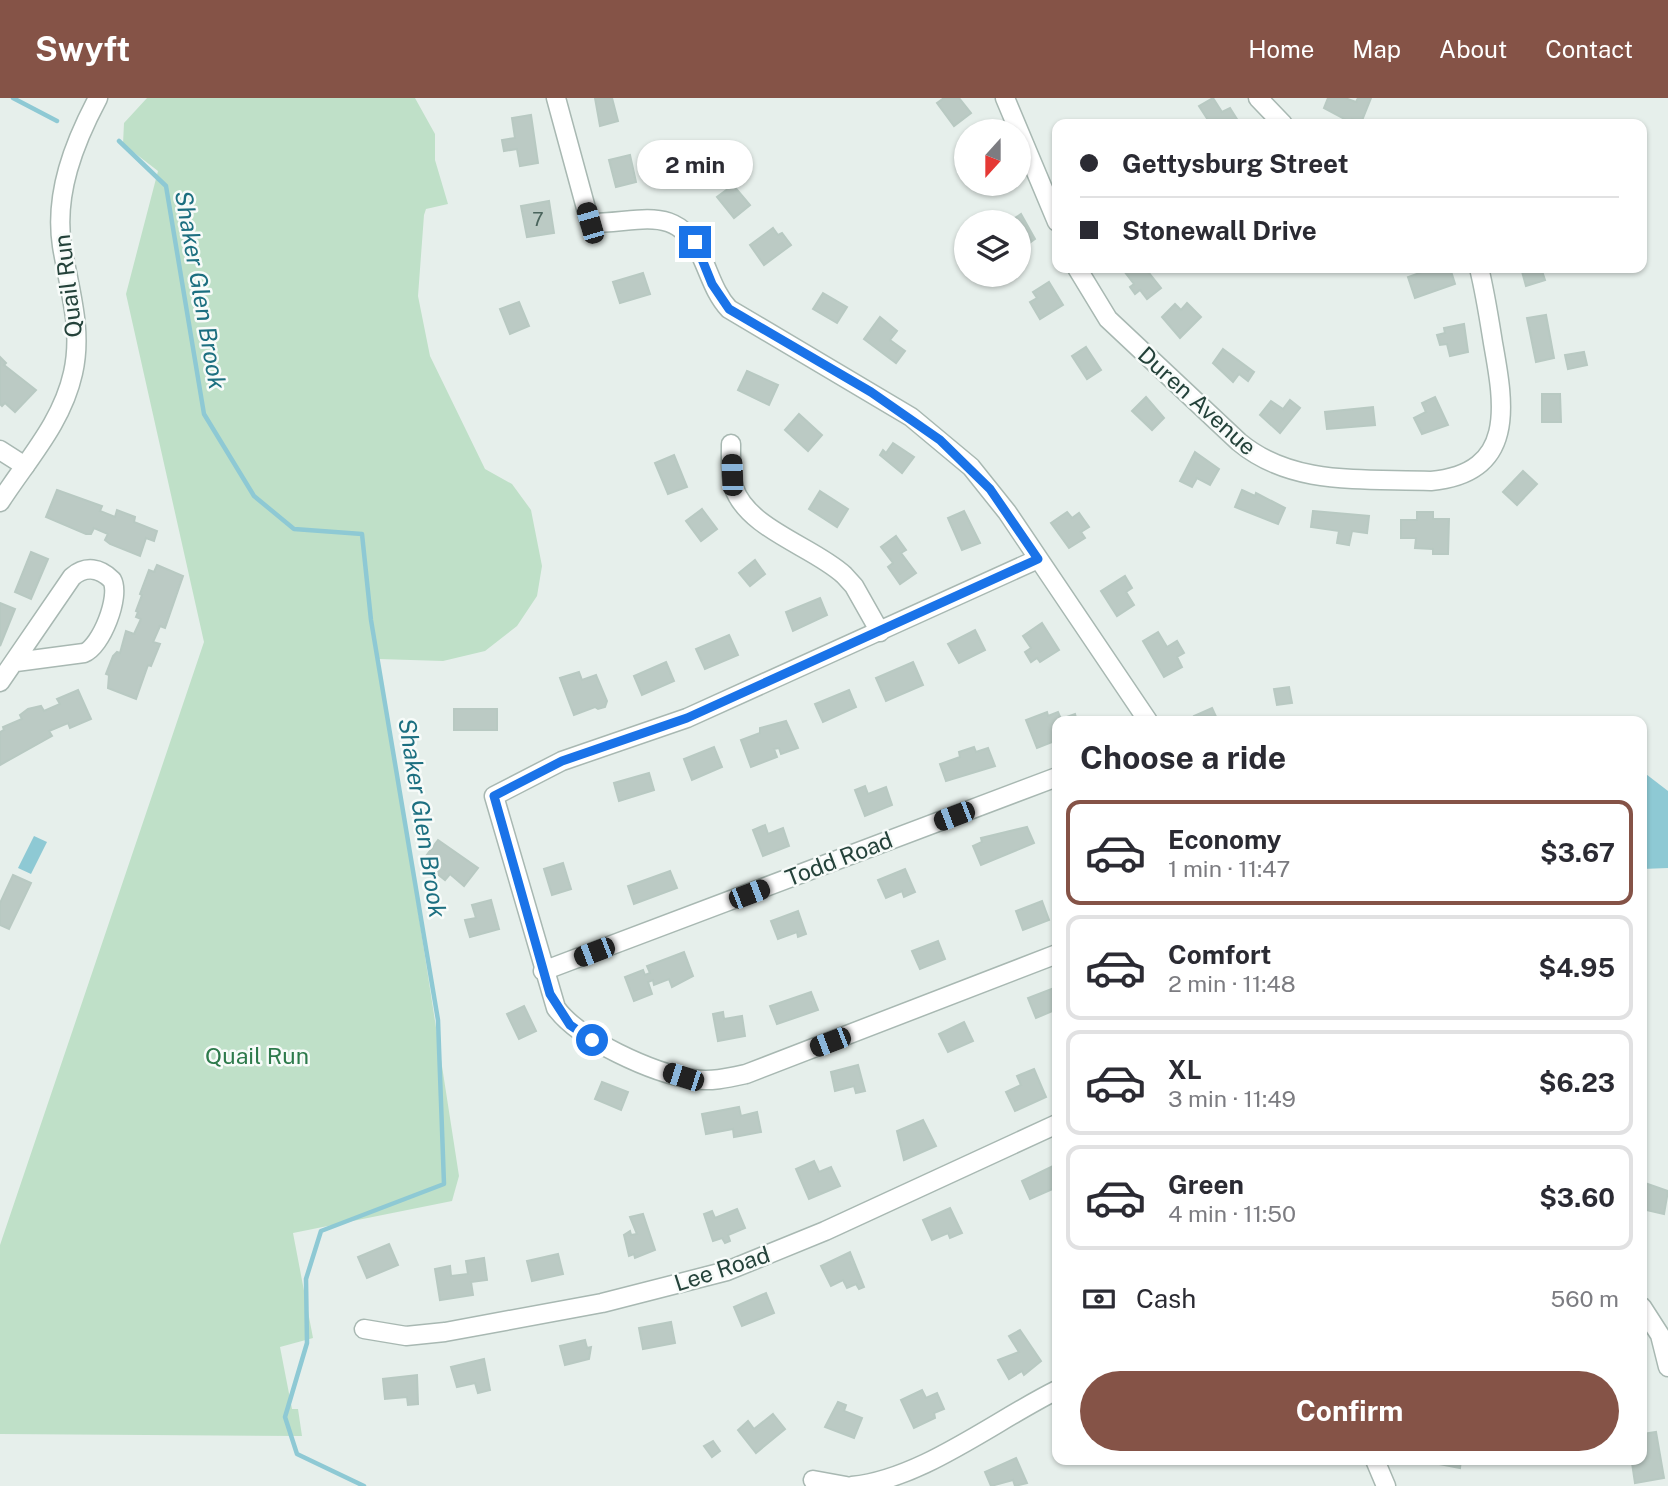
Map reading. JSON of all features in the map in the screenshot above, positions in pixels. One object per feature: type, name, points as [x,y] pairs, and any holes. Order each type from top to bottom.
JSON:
[{"type":"street","name":"Quail Run","points":[[0,502],[57,419],[74,370],[76,321],[62,244],[60,212],[73,153],[98,98]]},
{"type":"street","points":[[556,98],[590,223],[655,219],[668,220],[685,230],[695,242],[712,284],[729,309],[871,392],[940,440],[990,489],[1145,716]]},
{"type":"street","points":[[1005,98],[1052,210]]},
{"type":"street","points":[[1258,98],[1278,119]]},
{"type":"street","name":"Duren Avenue","points":[[1080,273],[1108,319],[1238,442],[1262,460],[1282,469],[1310,476],[1431,481],[1450,478],[1475,466],[1490,450],[1501,427],[1503,393],[1480,273]]},
{"type":"street","points":[[731,444],[733,481],[742,502],[768,526],[844,575],[854,586],[880,632]]},
{"type":"street","points":[[0,450],[25,466]]},
{"type":"street","points":[[1038,559],[687,718],[562,761],[494,796],[556,1008],[581,1033],[670,1073],[692,1079],[716,1080],[746,1074],[1052,956]]},
{"type":"street","points":[[0,682],[67,583],[78,571],[96,570],[112,580],[116,595],[93,648],[84,653],[16,662]]},
{"type":"street","name":"Todd Road","points":[[543,971],[1052,778]]},
{"type":"street","name":"Lee Road","points":[[365,1329],[410,1336],[445,1332],[602,1303],[727,1271],[825,1231],[1052,1126]]},
{"type":"street","points":[[1647,1315],[1660,1335],[1668,1367]]},
{"type":"street","points":[[852,1486],[867,1485],[908,1470],[1052,1393]]},
{"type":"street","points":[[1378,1465],[1386,1486]]},
{"type":"street","points":[[813,1480],[846,1486]]},
{"type":"green space","name":"Quail Run","points":[[147,98],[415,98],[435,134],[435,160],[448,204],[426,209],[424,215],[418,296],[430,356],[485,469],[512,484],[531,510],[542,566],[537,596],[517,626],[485,651],[443,661],[379,659],[459,1176],[452,1201],[293,1233],[313,1338],[280,1347],[292,1409],[298,1409],[302,1436],[0,1434],[0,1245],[204,642],[126,294],[158,171],[123,144],[124,123]]},
{"type":"water","points":[[1647,775],[1668,791],[1668,868],[1647,869]]},
{"type":"water","points":[[34,836],[47,842],[31,874],[18,868]]},
{"type":"building","points":[[595,98],[612,98],[618,121],[600,126]]},
{"type":"building","points":[[944,98],[959,98],[971,113],[963,119],[954,119],[954,126],[937,103]]},
{"type":"building","points":[[1213,98],[1222,112],[1230,108],[1237,119],[1207,119],[1199,106]]},
{"type":"building","points":[[1328,98],[1345,98],[1356,102],[1358,98],[1371,98],[1363,119],[1344,119],[1324,108]]},
{"type":"building","points":[[531,115],[538,163],[520,166],[517,149],[504,151],[502,140],[515,138],[512,118]]},
{"type":"building","points":[[630,155],[636,182],[616,187],[609,160]]},
{"type":"building","points":[[733,185],[750,205],[734,218],[717,197]]},
{"type":"building","points":[[549,201],[554,233],[527,237],[521,206]]},
{"type":"building","points":[[773,228],[778,235],[782,233],[791,245],[764,265],[750,245]]},
{"type":"building","points":[[643,273],[650,294],[620,303],[613,282]]},
{"type":"building","points":[[1126,273],[1149,273],[1161,288],[1147,299],[1140,290],[1135,294],[1130,287],[1134,284]]},
{"type":"building","points":[[1419,273],[1452,273],[1455,284],[1415,298],[1408,277]]},
{"type":"building","points":[[1522,273],[1543,273],[1545,280],[1526,286]]},
{"type":"building","points":[[1049,282],[1063,305],[1040,319],[1030,302],[1037,298],[1033,292]]},
{"type":"building","points":[[823,293],[847,307],[837,323],[813,309]]},
{"type":"building","points":[[519,302],[529,326],[510,334],[500,309]]},
{"type":"building","points":[[1187,303],[1201,317],[1180,338],[1162,317],[1175,304],[1181,310]]},
{"type":"building","points":[[1546,315],[1554,358],[1536,362],[1527,318]]},
{"type":"building","points":[[880,317],[897,331],[890,340],[905,351],[896,363],[864,339]]},
{"type":"building","points":[[1464,324],[1468,352],[1450,356],[1447,344],[1440,345],[1437,335],[1445,333],[1444,328]]},
{"type":"building","points":[[1086,347],[1101,370],[1087,379],[1072,356]]},
{"type":"building","points":[[1223,349],[1254,372],[1248,381],[1239,374],[1233,382],[1213,363]]},
{"type":"building","points":[[1584,352],[1587,365],[1568,369],[1565,355]]},
{"type":"building","points":[[0,357],[6,363],[4,365],[36,390],[15,412],[5,403],[2,406],[0,404]]},
{"type":"building","points":[[747,371],[778,385],[769,405],[738,390]]},
{"type":"building","points":[[1542,394],[1560,394],[1561,422],[1542,422]]},
{"type":"building","points":[[1146,397],[1164,418],[1152,430],[1132,411]]},
{"type":"building","points":[[1435,397],[1448,425],[1422,434],[1414,418],[1426,412],[1422,403]]},
{"type":"building","points":[[1290,400],[1300,408],[1280,433],[1260,415],[1271,401],[1283,409]]},
{"type":"building","points":[[1373,407],[1375,425],[1327,429],[1325,412]]},
{"type":"building","points":[[799,414],[822,435],[808,451],[785,430]]},
{"type":"building","points":[[893,443],[914,457],[902,473],[880,455],[883,450],[886,453]]},
{"type":"building","points":[[1195,452],[1219,469],[1210,485],[1197,478],[1192,487],[1180,481]]},
{"type":"building","points":[[674,455],[687,487],[668,494],[655,463]]},
{"type":"building","points":[[1523,471],[1537,484],[1517,505],[1503,492]]},
{"type":"building","points":[[57,490],[102,506],[100,511],[115,517],[117,510],[135,517],[134,522],[157,531],[154,541],[146,538],[140,556],[110,544],[105,540],[108,534],[94,528],[91,534],[86,534],[46,517]]},
{"type":"building","points":[[1242,490],[1255,496],[1256,493],[1285,508],[1278,524],[1235,507]]},
{"type":"building","points":[[820,491],[848,509],[837,527],[809,509]]},
{"type":"building","points":[[702,509],[717,529],[701,541],[686,521]]},
{"type":"building","points":[[964,511],[980,543],[962,550],[948,518]]},
{"type":"building","points":[[1313,511],[1369,516],[1367,533],[1352,531],[1349,545],[1337,543],[1339,531],[1311,527]]},
{"type":"building","points":[[1067,512],[1072,518],[1079,513],[1089,527],[1081,532],[1085,538],[1069,548],[1051,523]]},
{"type":"building","points":[[1417,512],[1433,512],[1433,519],[1449,519],[1448,554],[1433,554],[1433,549],[1415,548],[1416,538],[1401,538],[1401,520],[1417,520]]},
{"type":"building","points":[[896,536],[906,550],[901,553],[916,573],[900,584],[888,567],[893,563],[881,547]]},
{"type":"building","points":[[31,552],[48,559],[31,599],[15,592]]},
{"type":"building","points":[[755,560],[765,574],[750,586],[739,573]]},
{"type":"building","points":[[157,565],[183,576],[165,628],[160,626],[153,642],[160,644],[151,666],[148,665],[136,699],[108,688],[109,675],[106,674],[113,656],[117,652],[120,653],[126,631],[134,634],[141,619],[136,617],[142,595],[140,594],[149,570],[154,572]]},
{"type":"building","points":[[1125,576],[1132,588],[1126,592],[1134,605],[1117,616],[1101,591]]},
{"type":"building","points":[[820,598],[827,615],[793,631],[786,612]]},
{"type":"building","points":[[0,603],[15,609],[0,646]]},
{"type":"building","points":[[1042,623],[1059,650],[1040,662],[1037,658],[1031,662],[1025,652],[1031,648],[1023,636]]},
{"type":"building","points":[[975,630],[985,650],[959,663],[948,644]]},
{"type":"building","points":[[1158,632],[1167,647],[1177,641],[1184,653],[1177,657],[1182,667],[1164,677],[1143,641]]},
{"type":"building","points":[[729,635],[738,655],[705,669],[696,649]]},
{"type":"building","points":[[666,662],[674,681],[642,695],[634,676]]},
{"type":"building","points":[[913,662],[923,685],[886,701],[876,678]]},
{"type":"building","points":[[579,672],[582,680],[596,675],[607,701],[605,707],[595,707],[574,715],[560,678]]},
{"type":"building","points":[[1289,687],[1292,703],[1277,705],[1274,689]]},
{"type":"building","points":[[78,690],[91,719],[70,728],[68,723],[49,731],[52,736],[0,765],[0,732],[4,730],[3,727],[22,719],[20,715],[28,709],[41,706],[44,711],[60,704],[57,699]]},
{"type":"building","points":[[849,690],[856,707],[823,722],[815,704]]},
{"type":"building","points":[[1212,708],[1216,716],[1194,716]]},
{"type":"building","points":[[454,709],[497,709],[497,730],[454,730]]},
{"type":"building","points":[[1047,712],[1048,716],[1058,712],[1060,716],[1052,716],[1052,742],[1037,748],[1026,720]]},
{"type":"building","points":[[786,721],[798,748],[781,754],[779,748],[774,749],[777,757],[751,767],[741,740],[760,733],[760,728]]},
{"type":"building","points":[[714,747],[722,767],[692,780],[684,759]]},
{"type":"building","points":[[974,747],[976,752],[988,748],[995,766],[946,781],[940,764],[960,757],[959,752]]},
{"type":"building","points":[[649,773],[654,790],[619,801],[614,783]]},
{"type":"building","points":[[865,786],[868,794],[886,787],[892,805],[865,816],[855,790]]},
{"type":"building","points":[[765,825],[768,834],[783,828],[789,846],[763,856],[753,830]]},
{"type":"building","points":[[1027,827],[1034,843],[981,865],[973,846],[982,842],[981,838]]},
{"type":"building","points":[[438,840],[478,868],[464,886],[450,874],[445,880],[435,872],[439,866],[426,856]]},
{"type":"building","points":[[563,863],[571,889],[552,895],[544,869]]},
{"type":"building","points":[[905,869],[915,892],[904,897],[902,891],[886,898],[878,880]]},
{"type":"building","points":[[670,871],[677,888],[634,904],[628,886]]},
{"type":"building","points":[[13,875],[31,883],[9,929],[0,925],[0,903]]},
{"type":"building","points":[[491,900],[499,929],[470,937],[465,920],[476,918],[472,905]]},
{"type":"building","points":[[1042,901],[1049,920],[1023,930],[1016,911]]},
{"type":"building","points":[[798,911],[806,934],[798,937],[797,932],[778,939],[771,921]]},
{"type":"building","points":[[938,941],[945,959],[920,969],[912,951]]},
{"type":"building","points":[[684,952],[693,976],[672,987],[669,979],[654,985],[653,980],[648,982],[652,994],[634,1001],[625,977],[643,970],[645,975],[650,973],[647,966]]},
{"type":"building","points":[[1052,989],[1052,1011],[1036,1018],[1028,998]]},
{"type":"building","points":[[811,992],[818,1010],[777,1024],[770,1006]]},
{"type":"building","points":[[524,1006],[536,1031],[519,1039],[507,1014]]},
{"type":"building","points":[[723,1012],[724,1019],[742,1016],[745,1036],[718,1041],[713,1014]]},
{"type":"building","points":[[964,1022],[973,1041],[948,1052],[939,1034]]},
{"type":"building","points":[[858,1065],[865,1091],[856,1093],[854,1086],[835,1091],[831,1072]]},
{"type":"building","points":[[1034,1069],[1046,1097],[1015,1111],[1006,1092],[1021,1085],[1017,1076]]},
{"type":"building","points":[[602,1082],[628,1092],[621,1110],[595,1099]]},
{"type":"building","points":[[739,1107],[741,1116],[757,1112],[761,1132],[734,1137],[733,1129],[706,1134],[702,1114]]},
{"type":"building","points":[[923,1120],[936,1146],[904,1160],[897,1131]]},
{"type":"building","points":[[814,1161],[819,1172],[831,1167],[840,1186],[809,1199],[796,1169]]},
{"type":"building","points":[[1052,1166],[1052,1189],[1030,1199],[1022,1181]]},
{"type":"building","points":[[1647,1184],[1668,1191],[1664,1214],[1647,1210]]},
{"type":"building","points":[[950,1208],[962,1233],[950,1238],[948,1233],[932,1240],[923,1220]]},
{"type":"building","points":[[737,1209],[745,1228],[728,1235],[730,1241],[725,1243],[722,1238],[713,1241],[704,1214],[712,1211],[715,1218]]},
{"type":"building","points":[[643,1214],[655,1250],[635,1258],[634,1254],[629,1256],[624,1235],[630,1231],[631,1235],[637,1234],[630,1217]]},
{"type":"building","points":[[389,1244],[398,1265],[367,1278],[358,1257]]},
{"type":"building","points":[[850,1252],[864,1287],[859,1289],[856,1284],[847,1288],[843,1280],[831,1286],[821,1266]]},
{"type":"building","points":[[558,1254],[563,1274],[532,1281],[527,1261]]},
{"type":"building","points":[[484,1258],[487,1280],[471,1282],[473,1295],[440,1300],[435,1269],[450,1266],[451,1276],[468,1274],[466,1261]]},
{"type":"building","points":[[766,1293],[774,1313],[742,1326],[734,1307]]},
{"type":"building","points":[[671,1322],[675,1343],[643,1349],[639,1328]]},
{"type":"building","points":[[1020,1330],[1041,1361],[1024,1375],[1022,1371],[1009,1379],[998,1360],[1019,1352],[1009,1336]]},
{"type":"building","points":[[585,1340],[587,1348],[591,1347],[589,1359],[565,1365],[560,1346]]},
{"type":"building","points":[[484,1359],[490,1390],[478,1393],[475,1383],[457,1387],[451,1367]]},
{"type":"building","points":[[417,1375],[418,1404],[408,1405],[407,1397],[385,1399],[383,1379]]},
{"type":"building","points":[[922,1390],[926,1398],[937,1393],[944,1409],[934,1413],[935,1418],[914,1428],[901,1400]]},
{"type":"building","points":[[838,1402],[846,1405],[844,1411],[862,1418],[854,1438],[825,1427]]},
{"type":"building","points":[[773,1414],[785,1429],[756,1453],[738,1430],[748,1421],[754,1429]]},
{"type":"building","points":[[1656,1432],[1664,1478],[1635,1483],[1632,1465],[1647,1465],[1647,1433]]},
{"type":"building","points":[[713,1441],[720,1451],[712,1457],[704,1446]]},
{"type":"building","points":[[1016,1458],[1027,1483],[1015,1486],[1013,1480],[991,1486],[985,1472]]},
{"type":"waterway","name":"Shaker Glen Brook","points":[[13,98],[57,121]]},
{"type":"waterway","name":"Shaker Glen Brook","points":[[119,141],[166,186],[204,414],[254,496],[294,529],[362,534],[371,620],[438,1020],[444,1184],[321,1231],[306,1279],[307,1343],[285,1417],[297,1454],[364,1486]]},
{"type":"route","points":[[592,1040],[570,1025],[556,1008],[550,994],[494,796],[562,761],[687,718],[1038,559],[990,489],[957,453],[911,417],[744,321],[729,309],[712,284],[695,242]]}]
